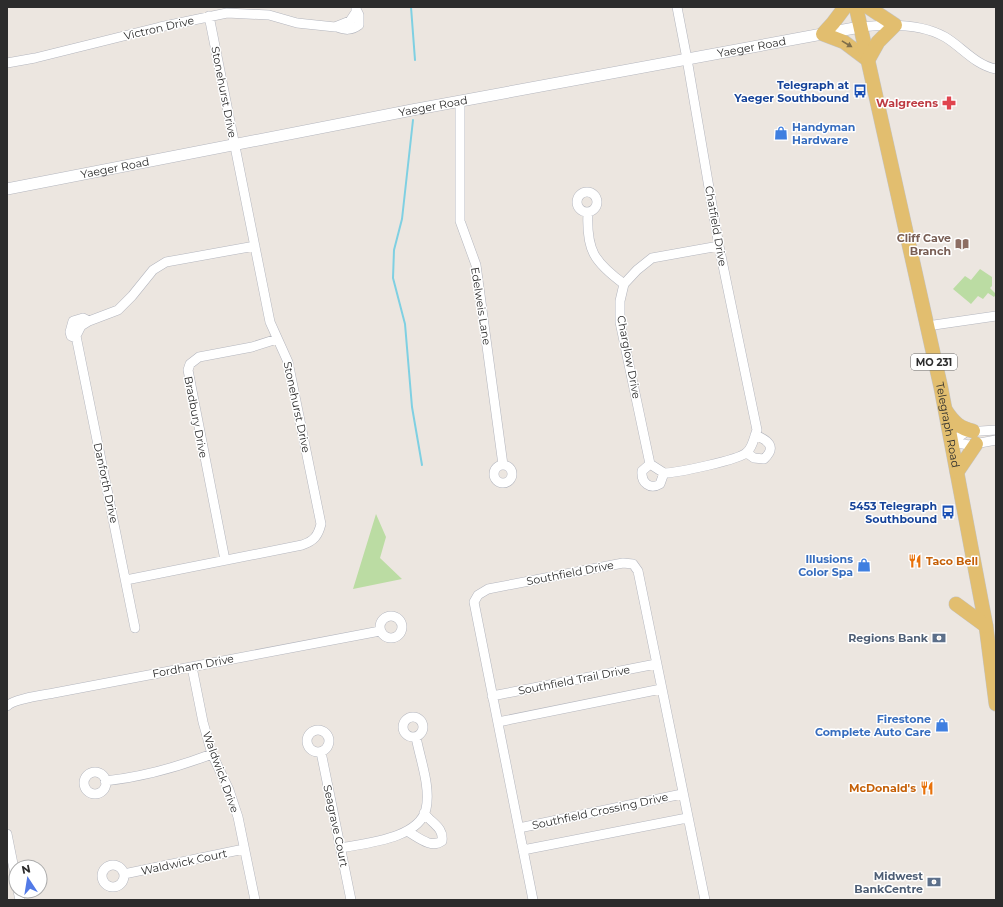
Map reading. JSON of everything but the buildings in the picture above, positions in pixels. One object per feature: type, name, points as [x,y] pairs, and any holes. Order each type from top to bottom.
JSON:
[{"type":"main road","points":[[845,7],[834,23],[823,34],[844,42],[868,60],[878,42],[895,25],[868,7]]},
{"type":"main road","name":"Telegraph Road","points":[[856,7],[945,409],[986,626],[996,704]]},
{"type":"main road","points":[[945,409],[953,422],[975,438],[957,472]]},
{"type":"main road","points":[[956,604],[986,626]]},
{"type":"street","name":"Chatfield Drive","points":[[677,7],[719,246],[756,430],[754,440]]},
{"type":"street","points":[[337,27],[350,21],[356,8]]},
{"type":"street","name":"Victron Drive","points":[[7,63],[209,16],[246,13],[269,15],[297,23],[353,30],[359,25],[359,15],[356,8]]},
{"type":"street","name":"Stonehurst Drive","points":[[126,580],[309,542],[318,534],[321,524],[288,362],[270,322],[209,16]]},
{"type":"street","points":[[860,27],[878,24],[895,25],[934,32],[944,36],[976,61],[996,69]]},
{"type":"street","name":"Yaeger Road","points":[[7,189],[460,101],[860,27]]},
{"type":"street","name":"Edelweis Lane","points":[[460,101],[460,221],[476,265],[503,465]]},
{"type":"street","points":[[588,212],[590,246],[598,263],[624,284],[637,270],[652,258],[719,246]]},
{"type":"street","name":"Danforth Drive","points":[[135,628],[76,338],[81,326],[89,321],[118,310],[132,296],[152,270],[166,262],[255,246]]},
{"type":"street","name":"Charglow Drive","points":[[624,284],[620,301],[620,322],[650,464]]},
{"type":"street","points":[[927,326],[996,316]]},
{"type":"street","name":"Bradbury Drive","points":[[225,560],[188,370],[190,364],[199,357],[252,347],[277,339]]},
{"type":"street","points":[[975,438],[996,430]]},
{"type":"street","points":[[951,442],[966,432],[975,438],[996,440]]},
{"type":"street","points":[[664,473],[660,484],[648,486],[643,481],[642,472],[650,464],[664,473],[717,463],[747,453],[754,440],[767,441],[770,446],[770,454],[764,459],[754,458],[747,453]]},
{"type":"street","name":"Southfield Drive","points":[[533,900],[492,696],[474,602],[475,598],[482,591],[488,589],[622,563],[633,564],[638,571],[682,794],[705,900]]},
{"type":"street","name":"Fordham Drive","points":[[7,706],[21,700],[54,692],[380,631]]},
{"type":"street","name":"Southfield Trail Drive","points":[[492,696],[656,664]]},
{"type":"street","name":"Waldwick Drive","points":[[192,667],[203,722],[212,754],[229,790],[238,817],[255,900]]},
{"type":"street","points":[[498,722],[661,689]]},
{"type":"street","points":[[341,848],[390,838],[407,831],[424,814],[427,799],[425,779],[416,737]]},
{"type":"street","name":"Seagrave Court","points":[[320,752],[352,900]]},
{"type":"street","points":[[105,781],[126,778],[186,764],[212,754]]},
{"type":"street","name":"Southfield Crossing Drive","points":[[519,828],[682,794]]},
{"type":"street","points":[[407,831],[432,845],[438,844],[442,841],[443,836],[441,829],[424,814]]},
{"type":"street","name":"Southfield Crossing Drive","points":[[524,850],[688,818]]},
{"type":"street","points":[[7,834],[12,859]]},
{"type":"street","name":"Waldwick Court","points":[[124,874],[244,850]]},
{"type":"green space","points":[[980,269],[992,277],[992,286],[990,288],[996,294],[994,297],[988,293],[983,299],[978,296],[971,304],[953,289],[965,276],[971,280]]},
{"type":"green space","points":[[376,514],[386,537],[380,558],[402,579],[353,589]]},
{"type":"waterway","points":[[411,7],[415,60]]},
{"type":"waterway","points":[[413,120],[402,219],[394,250],[393,278],[405,324],[412,407],[422,465]]},
{"type":"place","name":"Telegraph at Yaeger Southbound","points":[[860,91]]},
{"type":"place","name":"Walgreens","points":[[949,103]]},
{"type":"place","name":"Handyman Hardware","points":[[781,133]]},
{"type":"place","name":"Cliff Cave Branch","points":[[962,244]]},
{"type":"place","name":"5453 Telegraph Southbound","points":[[948,512]]},
{"type":"place","name":"Taco Bell","points":[[915,561]]},
{"type":"place","name":"Illusions Color Spa","points":[[864,565]]},
{"type":"place","name":"Regions Bank","points":[[939,638]]},
{"type":"place","name":"Firestone Complete Auto Care","points":[[942,725]]},
{"type":"place","name":"McDonald's","points":[[927,788]]},
{"type":"place","name":"Midwest BankCentre","points":[[934,882]]}]
